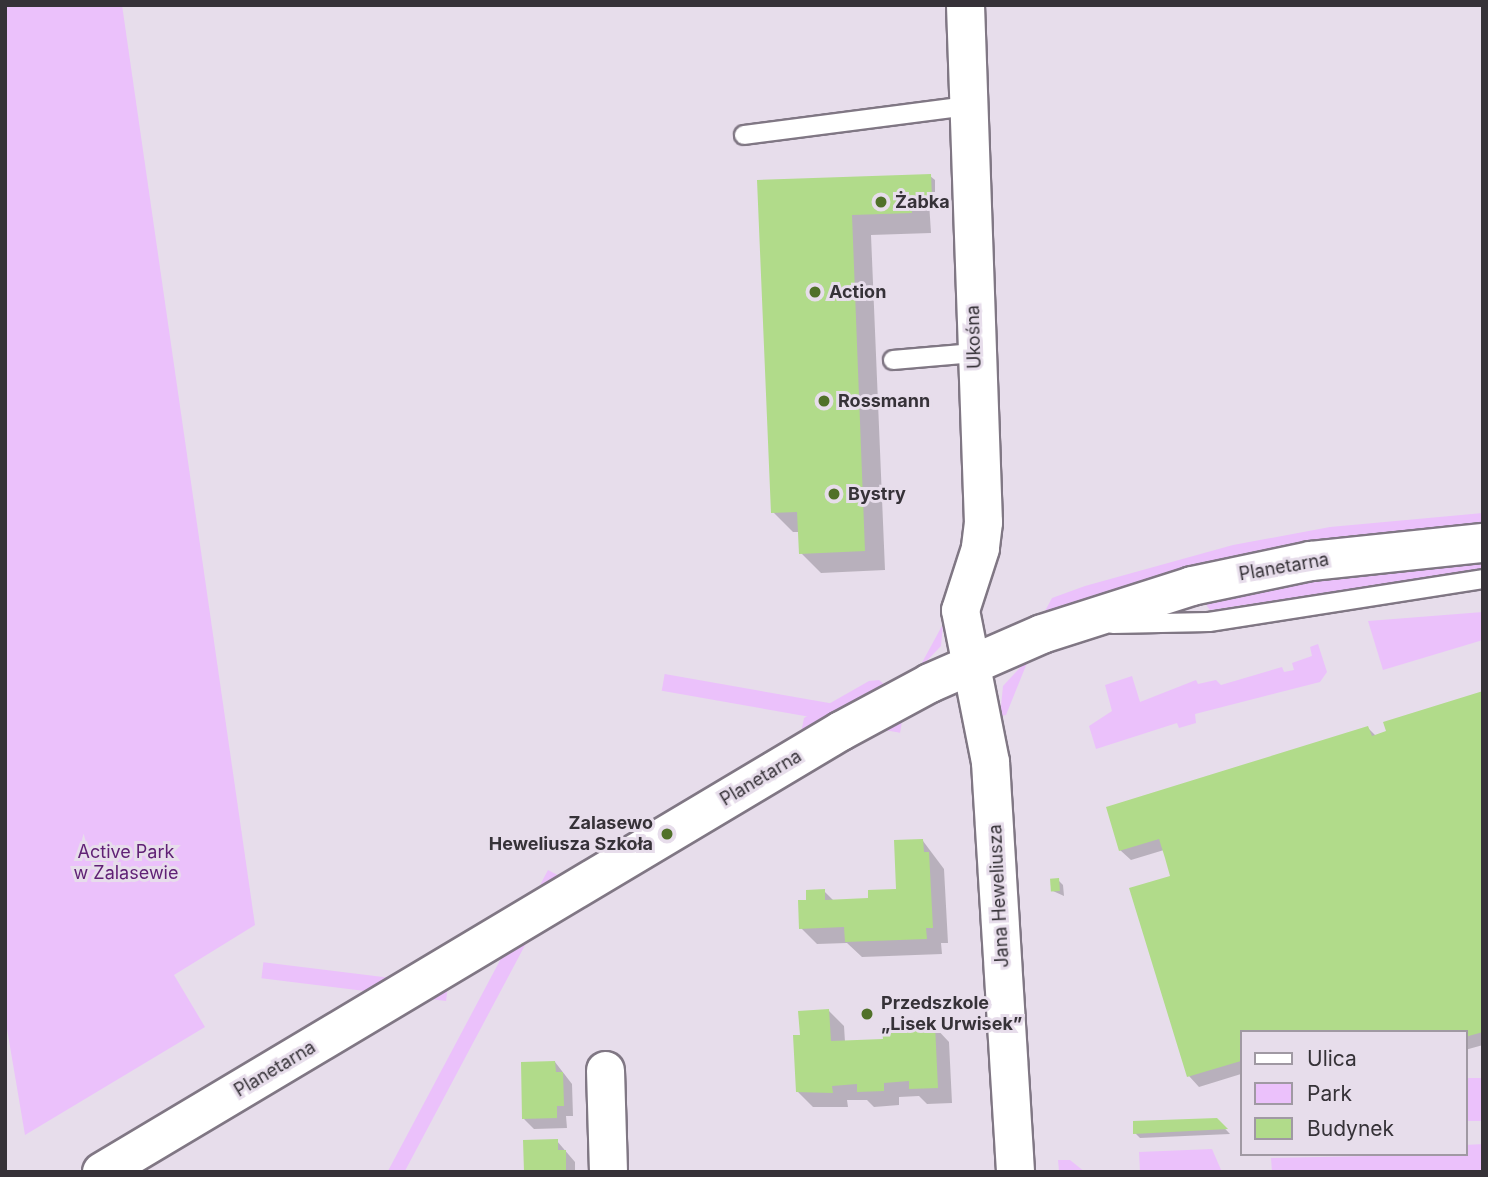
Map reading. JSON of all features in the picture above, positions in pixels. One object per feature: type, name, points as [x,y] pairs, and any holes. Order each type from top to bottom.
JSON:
[{"type":"street","name":"Ukośna","points":[[965,5],[966,106],[983,522],[980,548],[960,610],[973,663]]},
{"type":"street","name":"Planetarna","points":[[102,1172],[841,730],[973,663],[1067,625],[1258,570],[1405,548],[1483,542]]},
{"type":"street","name":"Jana Heweliusza","points":[[973,663],[988,740],[997,848],[1015,1172]]},
{"type":"street","points":[[605,1070],[608,1172]]},
{"type":"lane","points":[[744,135],[966,106]]},
{"type":"lane","points":[[893,360],[975,354]]},
{"type":"lane","points":[[1067,625],[1209,622],[1483,579]]},
{"type":"green space","name":"Active Park w Zalasewie","points":[[5,5],[122,5],[255,925],[174,975],[205,1027],[25,1135],[5,1017]]},
{"type":"green space","points":[[1483,513],[1483,525],[1320,541],[1161,578],[1045,611],[1052,598],[1085,586],[1233,545],[1330,527]]},
{"type":"green space","points":[[1483,559],[1482,570],[1210,610],[1207,606],[1207,600],[1342,572]]},
{"type":"green space","points":[[1483,612],[1483,640],[1383,670],[1368,621]]},
{"type":"green space","points":[[943,624],[941,646],[918,670]]},
{"type":"green space","points":[[1318,644],[1327,672],[1320,682],[1195,714],[1196,723],[1179,728],[1177,723],[1096,749],[1089,726],[1112,711],[1105,685],[1132,676],[1140,702],[1196,680],[1198,684],[1216,680],[1221,685],[1282,667],[1284,672],[1294,670],[1292,663],[1312,656],[1310,647]]},
{"type":"green space","points":[[1029,658],[1006,715],[1000,716],[1003,686]]},
{"type":"green space","points":[[665,674],[903,716],[900,733],[662,691]]},
{"type":"green space","points":[[879,680],[886,686],[801,733],[804,718],[869,681]]},
{"type":"green space","points":[[548,870],[561,877],[404,1172],[387,1172]]},
{"type":"green space","points":[[263,962],[448,985],[446,1001],[261,978]]},
{"type":"green space","points":[[1467,1078],[1483,1078],[1483,1121],[1467,1121]]},
{"type":"green space","points":[[1483,1144],[1483,1170],[1272,1172],[1271,1158],[1467,1156],[1467,1145]]},
{"type":"green space","points":[[1212,1149],[1222,1172],[1140,1172],[1139,1152]]},
{"type":"green space","points":[[1058,1160],[1070,1160],[1085,1172],[1054,1172],[1059,1171]]},
{"type":"building","points":[[931,174],[932,198],[911,198],[912,213],[852,215],[865,551],[799,554],[797,512],[771,513],[757,180]]},
{"type":"building","points":[[1483,691],[1483,1032],[1467,1036],[1467,1030],[1240,1030],[1240,1061],[1187,1077],[1129,888],[1170,876],[1165,858],[1159,839],[1119,851],[1106,807],[1368,726],[1372,736],[1386,731],[1383,722]]},
{"type":"building","points":[[923,839],[924,852],[929,852],[933,928],[926,928],[927,939],[845,942],[844,927],[799,929],[798,900],[806,900],[806,890],[825,889],[825,900],[868,898],[868,890],[896,889],[894,840]]},
{"type":"building","points":[[1059,878],[1060,891],[1051,892],[1050,879]]},
{"type":"building","points":[[829,1009],[831,1041],[883,1039],[882,1032],[935,1025],[938,1088],[909,1089],[909,1081],[884,1083],[884,1091],[857,1092],[857,1084],[832,1086],[833,1093],[796,1092],[793,1035],[800,1035],[798,1011]]},
{"type":"building","points":[[555,1061],[556,1072],[563,1072],[564,1106],[557,1106],[557,1118],[522,1119],[521,1062]]},
{"type":"building","points":[[1217,1118],[1228,1129],[1133,1134],[1133,1121]]},
{"type":"building","points":[[558,1139],[558,1150],[566,1150],[566,1172],[524,1172],[523,1140]]},
{"type":"place","name":"Żabka","points":[[881,202]]},
{"type":"place","name":"Action","points":[[815,292]]},
{"type":"place","name":"Rossmann","points":[[824,401]]},
{"type":"place","name":"Bystry","points":[[834,494]]},
{"type":"place","name":"Zalasewo Heweliusza Szkoła","points":[[667,834]]},
{"type":"place","name":"Przedszkole „Lisek Urwisek”","points":[[867,1014]]}]
